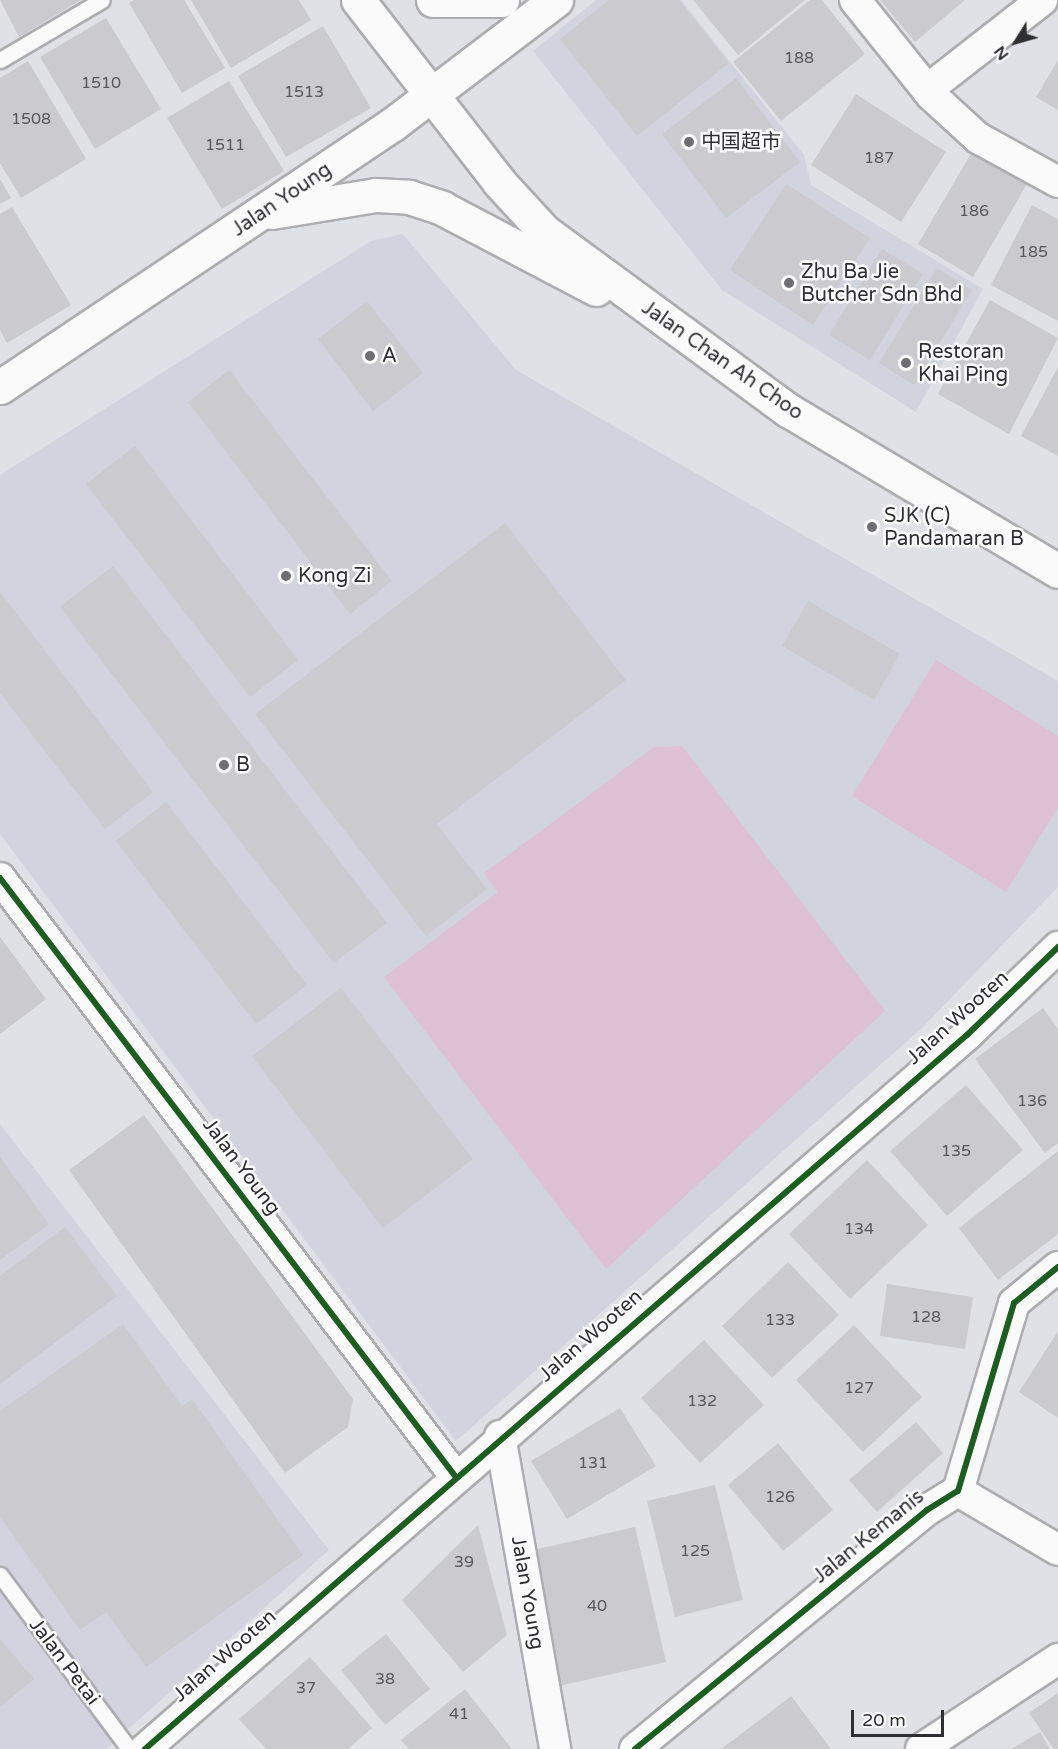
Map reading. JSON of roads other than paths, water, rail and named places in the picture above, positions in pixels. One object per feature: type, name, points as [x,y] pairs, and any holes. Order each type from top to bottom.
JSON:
[{"type":"main road","name":"Jalan Chan Ah Choo","points":[[358,0],[430,96],[544,231],[788,410],[1058,571]]},
{"type":"main road","points":[[433,0],[502,0]]},
{"type":"main road","name":"Jalan Young","points":[[0,387],[264,213],[430,96],[556,0]]},
{"type":"main road","points":[[264,213],[376,195],[409,197],[442,208],[680,333]]},
{"type":"street","points":[[855,0],[927,90],[978,138],[1058,182]]},
{"type":"street","points":[[927,90],[1042,0]]},
{"type":"street","name":"Jalan Young","points":[[0,878],[455,1476]]},
{"type":"street","name":"Jalan Wooten","points":[[145,1749],[500,1436],[967,1035],[1057,951]]},
{"type":"street","points":[[1058,1267],[1014,1303],[957,1491],[1058,1550]]},
{"type":"street","name":"Jalan Young","points":[[500,1436],[555,1749]]},
{"type":"street","name":"Jalan Kemanis","points":[[634,1749],[927,1510],[957,1491]]},
{"type":"street","points":[[921,1749],[1058,1659]]},
{"type":"lane","points":[[0,60],[102,0]]},
{"type":"lane","name":"Jalan Petai","points":[[0,1575],[129,1749]]},
{"type":"place","name":"中国超市","points":[[689,142]]},
{"type":"place","name":"Zhu Ba Jie Butcher Sdn Bhd","points":[[789,283]]},
{"type":"place","name":"A","points":[[370,356]]},
{"type":"place","name":"Restoran Khai Ping","points":[[906,363]]},
{"type":"place","name":"SJK (C) Pandamaran B","points":[[872,527]]},
{"type":"place","name":"Kong Zi","points":[[286,576]]},
{"type":"place","name":"B","points":[[224,765]]}]
